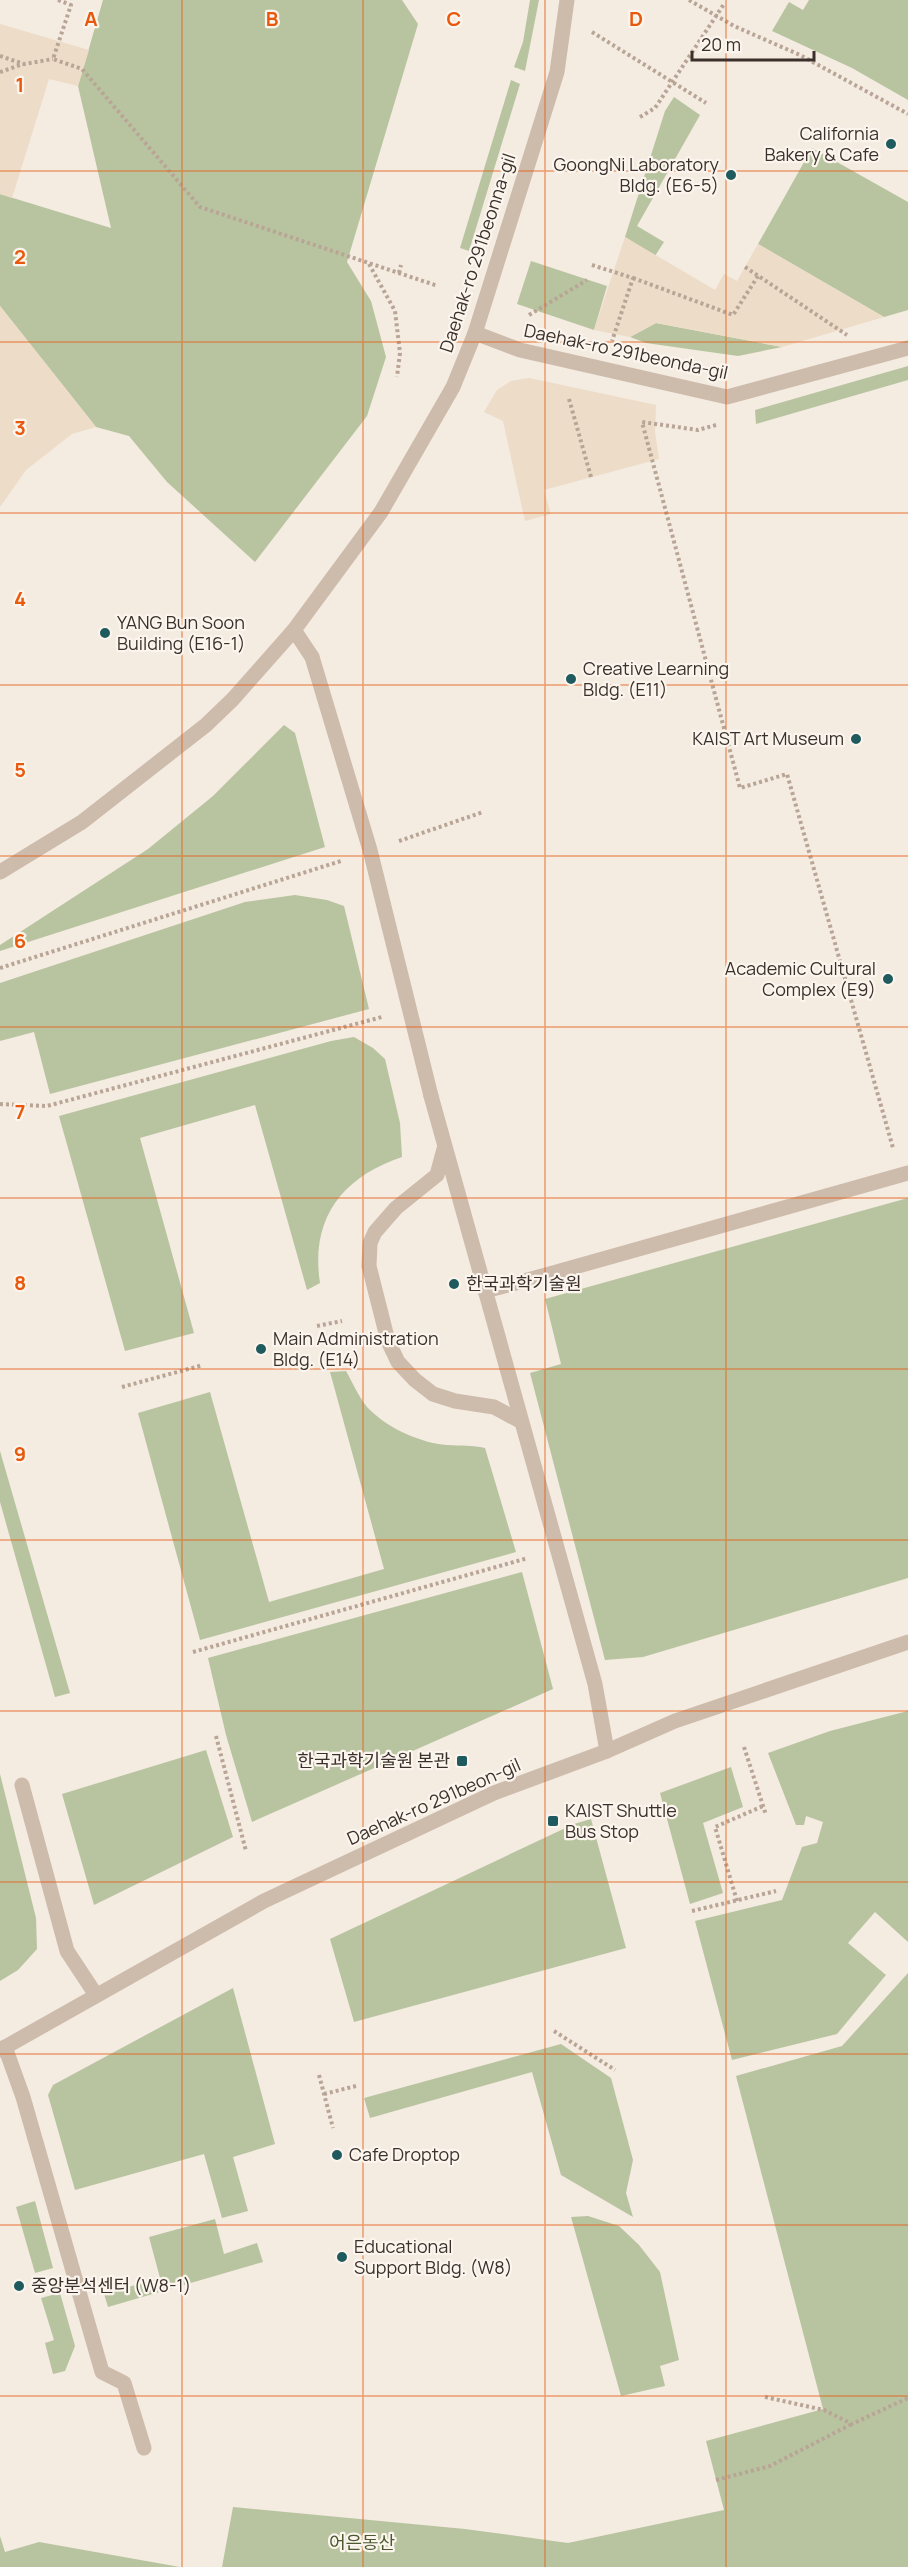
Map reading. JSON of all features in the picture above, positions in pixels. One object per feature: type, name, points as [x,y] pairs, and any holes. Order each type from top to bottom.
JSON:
[{"type":"street","name":"Daehak-ro 291beonna-gil","points":[[0,872],[82,822],[206,725],[233,699],[294,630],[381,512],[453,387],[475,333],[557,72],[567,0]]},
{"type":"street","name":"Daehak-ro 291beonda-gil","points":[[475,333],[520,350],[727,397],[908,348]]},
{"type":"street","points":[[294,630],[312,657],[370,850],[444,1149],[595,1684],[607,1751]]},
{"type":"street","points":[[444,1149],[437,1175],[396,1208],[375,1232],[370,1243],[369,1266],[388,1341],[398,1362],[415,1380],[433,1394],[455,1401],[494,1407],[520,1421]]},
{"type":"street","points":[[485,1291],[904,1174]]},
{"type":"street","name":"Daehak-ro 291beon-gil","points":[[2,2049],[274,1896],[494,1793],[607,1751],[675,1721],[908,1642]]},
{"type":"street","points":[[22,1785],[67,1951],[96,1995]]},
{"type":"street","points":[[2,2049],[23,2097],[102,2372],[124,2383],[144,2448]]},
{"type":"path","points":[[52,59],[71,4],[58,0]]},
{"type":"path","points":[[689,0],[800,55],[908,114]]},
{"type":"path","points":[[640,117],[655,108],[674,83],[724,4]]},
{"type":"path","points":[[591,32],[706,103]]},
{"type":"path","points":[[0,56],[24,64]]},
{"type":"path","points":[[0,72],[24,64],[52,59],[82,69],[200,207],[438,286]]},
{"type":"path","points":[[369,263],[395,311],[400,353],[398,377]]},
{"type":"path","points":[[399,273],[401,265]]},
{"type":"path","points":[[592,265],[733,315],[758,276]]},
{"type":"path","points":[[745,267],[850,337]]},
{"type":"path","points":[[612,341],[633,278]]},
{"type":"path","points":[[529,315],[587,280]]},
{"type":"path","points":[[569,399],[591,477]]},
{"type":"path","points":[[724,422],[698,430],[642,422],[740,788],[787,774],[904,1174]]},
{"type":"path","points":[[399,841],[483,812]]},
{"type":"path","points":[[0,968],[341,861]]},
{"type":"path","points":[[0,1104],[47,1106],[386,1016]]},
{"type":"path","points":[[317,1326],[342,1321]]},
{"type":"path","points":[[122,1387],[203,1365]]},
{"type":"path","points":[[193,1652],[528,1558]]},
{"type":"path","points":[[216,1736],[246,1851]]},
{"type":"path","points":[[744,1747],[766,1815]]},
{"type":"path","points":[[737,1901],[715,1827],[763,1806]]},
{"type":"path","points":[[692,1911],[776,1892]]},
{"type":"path","points":[[554,2031],[615,2070]]},
{"type":"path","points":[[319,2075],[333,2128]]},
{"type":"path","points":[[324,2094],[356,2086]]},
{"type":"path","points":[[765,2397],[824,2410],[852,2424]]},
{"type":"path","points":[[716,2480],[770,2466],[908,2398]]},
{"type":"green space","points":[[103,0],[402,0],[418,24],[347,262],[371,301],[386,357],[367,416],[255,562],[167,482],[129,436],[96,427],[0,306],[0,194],[111,228],[78,86]]},
{"type":"green space","points":[[530,0],[539,0],[525,71],[514,67],[523,42]]},
{"type":"green space","points":[[809,0],[908,0],[908,100],[852,68],[772,31],[789,2],[803,10]]},
{"type":"green space","points":[[511,80],[520,84],[469,251],[460,248]]},
{"type":"green space","points":[[674,97],[700,115],[637,226],[664,242],[655,256],[625,237],[665,111]]},
{"type":"green space","points":[[812,148],[908,202],[908,310],[884,317],[758,244]]},
{"type":"green space","points":[[531,261],[607,286],[594,330],[517,304]]},
{"type":"green space","points":[[656,323],[782,347],[738,356],[646,343],[630,337]]},
{"type":"green space","points":[[908,366],[908,380],[756,424],[755,410]]},
{"type":"green space","points":[[284,725],[295,733],[325,847],[0,951],[0,945],[148,849],[213,796]]},
{"type":"green space","points":[[295,895],[327,900],[344,906],[369,1009],[50,1094],[34,1032],[0,1041],[0,983],[245,902]]},
{"type":"green space","points":[[354,1037],[373,1048],[385,1059],[400,1123],[402,1157],[362,1176],[335,1204],[326,1220],[320,1239],[318,1260],[320,1283],[307,1290],[255,1105],[140,1138],[194,1333],[125,1351],[59,1116],[331,1041]]},
{"type":"green space","points":[[908,1198],[908,1578],[643,1657],[605,1660],[530,1373],[561,1364],[545,1299]]},
{"type":"green space","points":[[346,1371],[367,1407],[397,1429],[437,1444],[485,1448],[516,1552],[200,1640],[138,1413],[210,1392],[269,1602],[384,1569],[330,1372]]},
{"type":"green space","points":[[0,1451],[70,1693],[55,1697],[0,1502]]},
{"type":"green space","points":[[522,1572],[553,1689],[252,1822],[226,1735],[208,1658]]},
{"type":"green space","points":[[908,1711],[908,1942],[875,1912],[848,1943],[886,1975],[837,2034],[732,2060],[695,1921],[782,1900],[802,1847],[817,1843],[823,1822],[806,1816],[804,1825],[796,1825],[768,1753],[830,1731]]},
{"type":"green space","points":[[206,1750],[233,1837],[94,1905],[62,1794]]},
{"type":"green space","points":[[731,1767],[743,1807],[703,1823],[723,1893],[690,1904],[660,1793]]},
{"type":"green space","points":[[0,1774],[36,1918],[37,1949],[18,1970],[0,1981]]},
{"type":"green space","points":[[591,1819],[626,1948],[354,2022],[330,1939],[574,1824]]},
{"type":"green space","name":"어은동산","points":[[908,1973],[908,2567],[222,2567],[233,2507],[465,2529],[568,2543],[724,2510],[706,2441],[823,2409],[736,2076],[842,2046]]},
{"type":"green space","points":[[233,1988],[275,2144],[233,2157],[248,2211],[222,2218],[204,2154],[75,2190],[48,2095],[53,2085]]},
{"type":"green space","points":[[561,2044],[611,2078],[633,2160],[626,2193],[633,2217],[561,2175],[532,2072],[370,2118],[364,2098]]},
{"type":"green space","points":[[35,2201],[53,2268],[35,2273],[16,2207]]},
{"type":"green space","points":[[588,2216],[619,2226],[639,2245],[660,2272],[679,2360],[660,2366],[665,2386],[621,2396],[571,2217]]},
{"type":"green space","points":[[215,2219],[224,2254],[257,2243],[263,2262],[108,2307],[104,2294],[160,2278],[149,2237]]},
{"type":"green space","points":[[60,2293],[75,2346],[65,2371],[53,2374],[45,2343],[54,2340],[41,2298]]},
{"type":"green space","points":[[0,2536],[5,2552],[39,2542],[180,2567],[0,2567]]},
{"type":"shaded area","points":[[0,24],[89,50],[78,86],[49,79],[12,198],[0,194]]},
{"type":"shaded area","points":[[625,237],[715,290],[724,274],[737,281],[758,244],[884,317],[782,347],[656,323],[630,337],[594,330]]},
{"type":"shaded area","points":[[0,306],[96,427],[72,434],[26,470],[0,507]]},
{"type":"shaded area","points":[[529,378],[656,405],[655,432],[659,459],[544,490],[551,514],[525,521],[503,421],[484,412],[497,390],[511,381]]},
{"type":"place","name":"California Bakery & Cafe","points":[[891,144]]},
{"type":"place","name":"GoongNi Laboratory Bldg. (E6-5)","points":[[731,175]]},
{"type":"place","name":"YANG Bun Soon Building (E16-1)","points":[[105,633]]},
{"type":"place","name":"Creative Learning Bldg. (E11)","points":[[571,679]]},
{"type":"place","name":"KAIST Art Museum","points":[[856,739]]},
{"type":"place","name":"Academic Cultural Complex (E9)","points":[[888,979]]},
{"type":"place","name":"한국과학기술원","points":[[454,1284]]},
{"type":"place","name":"Main Administration Bldg. (E14)","points":[[261,1349]]},
{"type":"place","name":"한국과학기술원 본관","points":[[462,1761]]},
{"type":"place","name":"KAIST Shuttle Bus Stop","points":[[553,1821]]},
{"type":"place","name":"Cafe Droptop","points":[[337,2155]]},
{"type":"place","name":"Educational Support Bldg. (W8)","points":[[342,2257]]},
{"type":"place","name":"중앙분석센터 (W8-1)","points":[[19,2286]]}]
